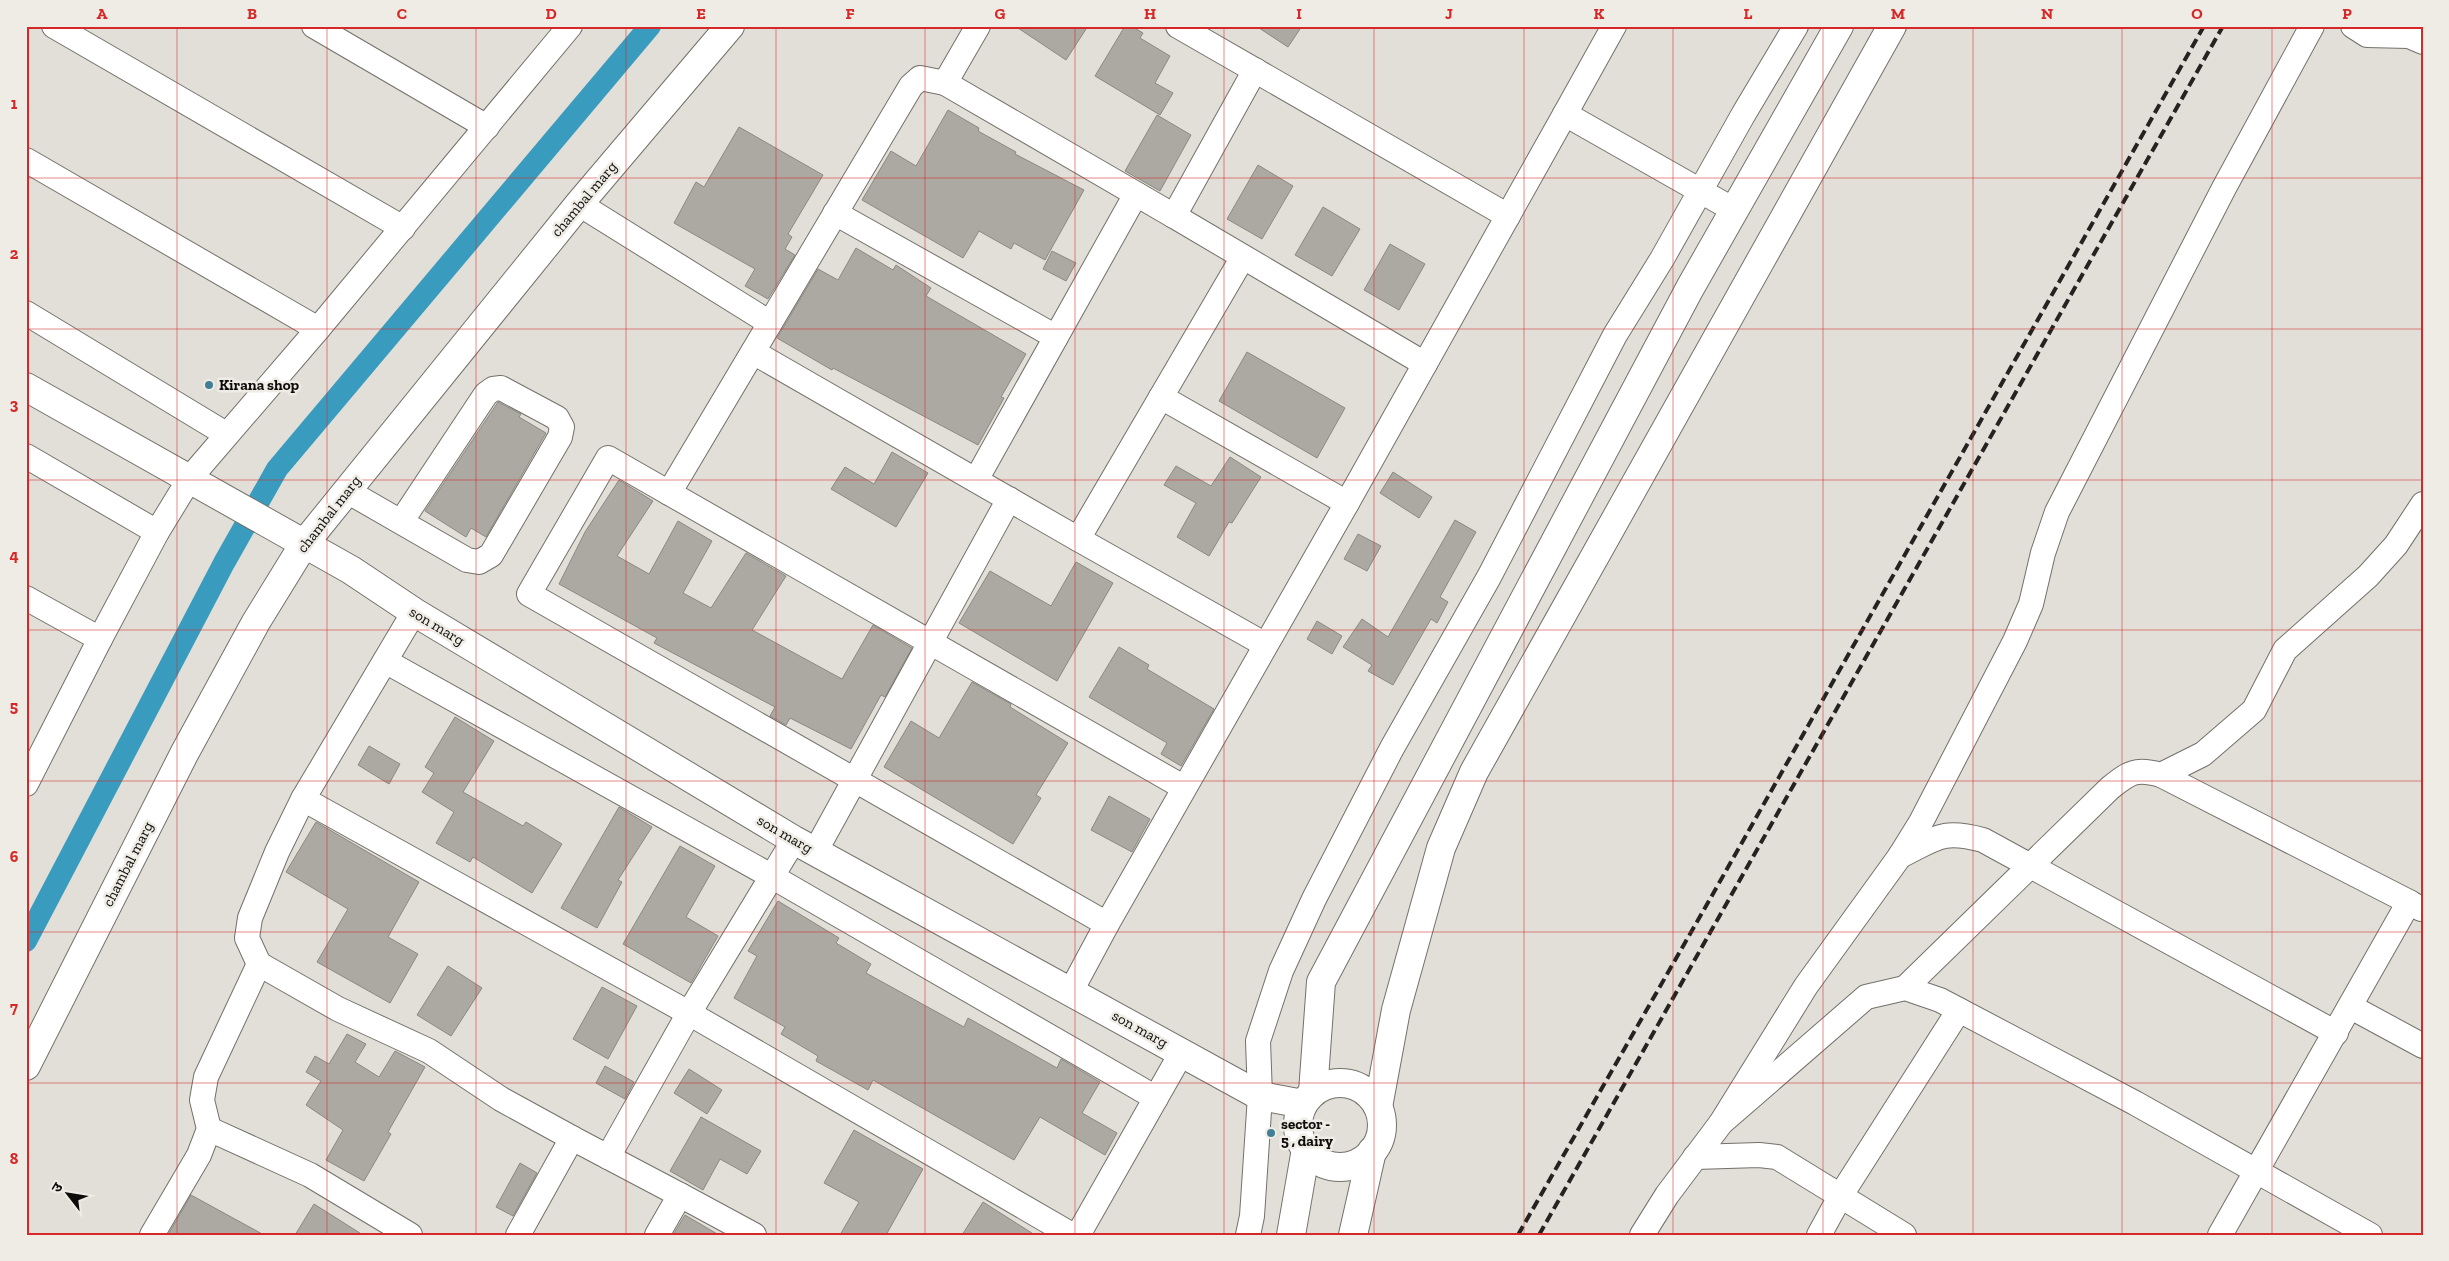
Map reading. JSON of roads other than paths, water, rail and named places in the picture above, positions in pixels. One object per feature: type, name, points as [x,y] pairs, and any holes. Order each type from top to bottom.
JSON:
[{"type":"street","points":[[54,26],[403,228]]},
{"type":"street","points":[[314,26],[487,127]]},
{"type":"street","name":"chambal marg","points":[[26,1066],[184,754],[256,622],[293,537],[347,491],[579,204],[730,26]]},
{"type":"street","points":[[945,83],[978,26]]},
{"type":"street","points":[[1178,26],[1508,216]]},
{"type":"street","points":[[1071,991],[1264,644],[1347,503],[1614,26]]},
{"type":"street","points":[[1248,1235],[1252,1216],[1260,1096],[1258,1041],[1281,971],[1314,899],[1388,756],[1484,584],[1615,335],[1662,259],[1796,26]]},
{"type":"street","points":[[1308,1098],[1327,1085],[1342,1083],[1357,1086],[1370,1094],[1378,1107],[1382,1122],[1380,1138],[1372,1151],[1361,1161],[1346,1166],[1330,1166],[1316,1159],[1306,1148],[1299,1134],[1298,1119],[1308,1098],[1321,982],[1680,306],[1839,26]]},
{"type":"street","points":[[1378,1107],[1396,1010],[1441,848],[1474,772],[1892,26]]},
{"type":"street","points":[[1642,1235],[1667,1195],[1721,1123],[1806,986],[1900,856],[1921,822],[2015,641],[2030,604],[2056,512],[2224,188],[2312,26]]},
{"type":"street","points":[[2353,26],[2367,35],[2409,36],[2423,42]]},
{"type":"street","points":[[26,784],[31,758],[100,638],[157,532],[198,483],[226,434],[318,330],[569,27]]},
{"type":"street","points":[[1174,216],[1255,70]]},
{"type":"street","points":[[669,493],[911,86],[920,78],[945,83],[1425,364]]},
{"type":"street","points":[[1565,114],[1699,192],[1734,210]]},
{"type":"street","points":[[26,160],[318,330]]},
{"type":"street","points":[[976,480],[1136,194]]},
{"type":"street","points":[[579,204],[770,323]]},
{"type":"street","points":[[835,213],[1056,337]]},
{"type":"street","points":[[1078,539],[1243,257]]},
{"type":"street","points":[[26,313],[226,434]]},
{"type":"street","points":[[753,352],[1264,644]]},
{"type":"street","name":"son marg","points":[[26,387],[351,570],[414,612],[804,846],[1260,1096],[1308,1098]]},
{"type":"street","points":[[347,491],[467,560],[479,562],[491,555],[560,437],[562,426],[557,418],[501,388],[493,389],[486,394],[401,522]]},
{"type":"street","points":[[1161,397],[1347,503]]},
{"type":"street","points":[[26,456],[157,532]]},
{"type":"street","points":[[1107,924],[529,594],[608,458],[1184,787]]},
{"type":"street","points":[[608,1157],[689,1013],[771,876],[804,846],[853,779],[1009,499]]},
{"type":"street","points":[[2161,775],[2203,754],[2254,710],[2285,650],[2368,576],[2396,545],[2423,504]]},
{"type":"street","points":[[26,598],[100,638]]},
{"type":"street","points":[[414,612],[303,799],[277,852],[250,918],[247,938],[259,964],[338,1009],[429,1051],[501,1099],[754,1235]]},
{"type":"street","points":[[385,660],[771,876],[1156,1098]]},
{"type":"street","points":[[1721,1123],[1866,997],[1905,988],[2110,788],[2129,774],[2144,770],[2161,775],[2416,906],[2351,1007],[2255,1170],[2220,1235]]},
{"type":"street","points":[[303,799],[689,1013],[1072,1235]]},
{"type":"street","points":[[1900,856],[1944,834],[1963,835],[1983,840],[2336,1033]]},
{"type":"street","points":[[152,1235],[199,1156],[209,1129],[202,1100],[206,1077],[259,964]]},
{"type":"street","points":[[1905,988],[1940,1000],[1959,1010],[2134,1103],[2370,1235]]},
{"type":"street","points":[[2351,1007],[2423,1046]]},
{"type":"street","points":[[1819,1235],[1841,1195],[1959,1010]]},
{"type":"street","points":[[1078,1235],[1182,1052]]},
{"type":"street","points":[[209,1129],[310,1175],[410,1235]]},
{"type":"street","points":[[518,1235],[572,1138]]},
{"type":"street","points":[[1291,1235],[1306,1148]]},
{"type":"street","points":[[1353,1235],[1372,1151]]},
{"type":"street","points":[[1695,1157],[1759,1155],[1777,1157],[1904,1235]]},
{"type":"street","points":[[657,1235],[680,1195]]},
{"type":"waterway","points":[[26,941],[224,563],[277,469],[650,26]]},
{"type":"railway","points":[[1518,1235],[2204,26]]},
{"type":"railway","points":[[1539,1235],[2223,26]]},
{"type":"place","name":"Kirana shop","points":[[209,385]]},
{"type":"place","name":"sector - 5 , dairy","points":[[1271,1133]]}]
